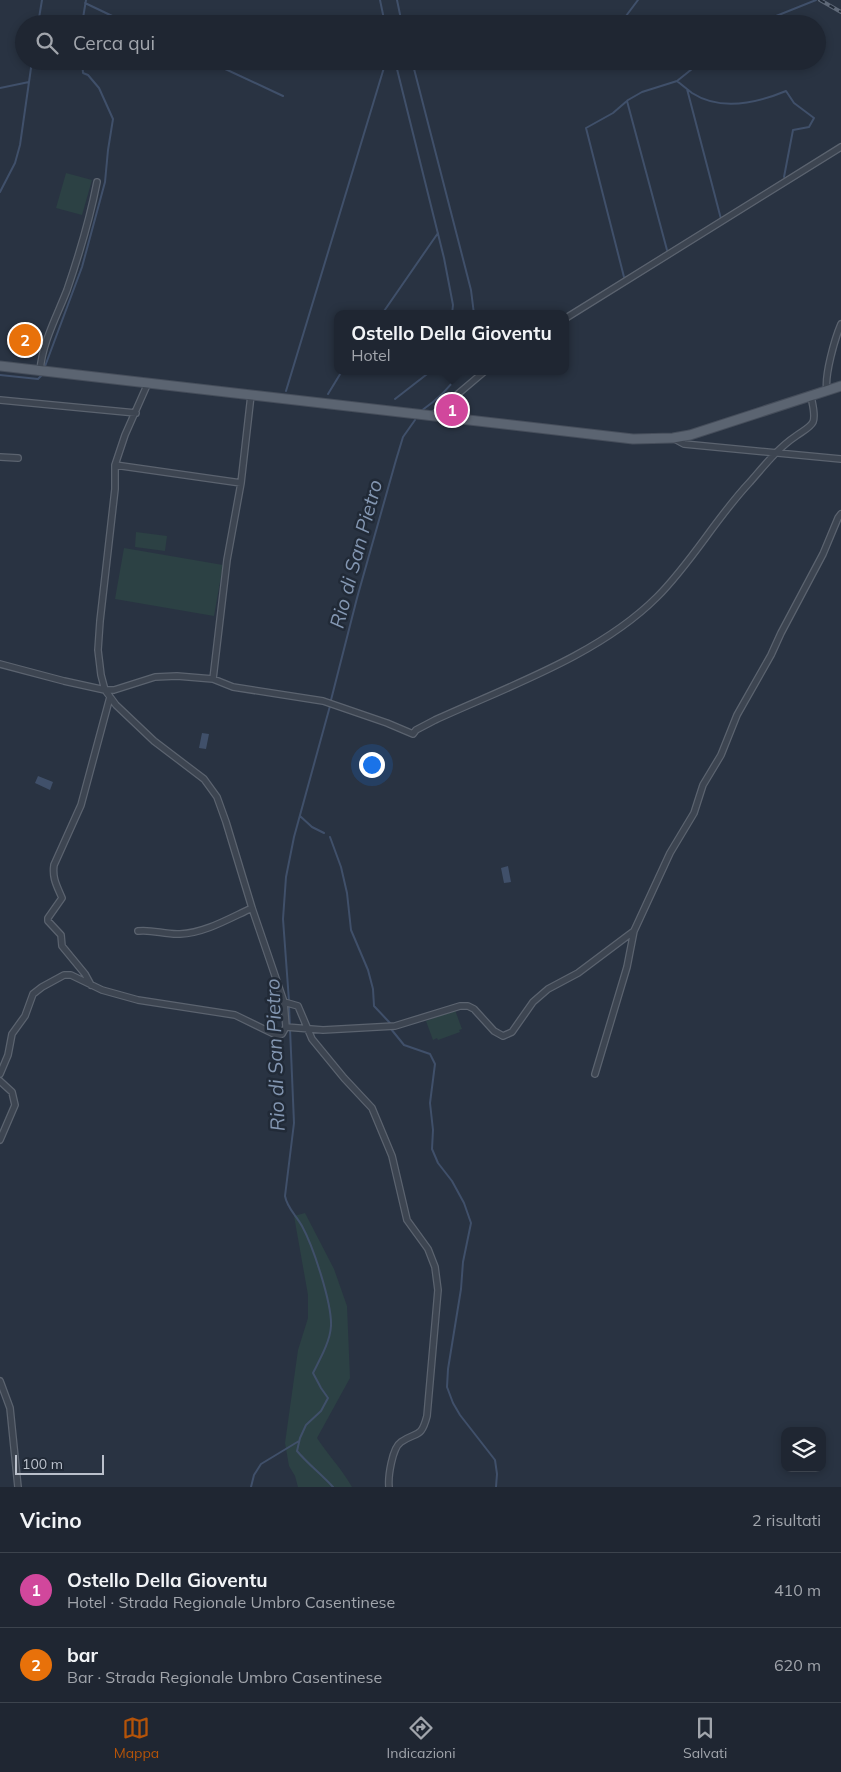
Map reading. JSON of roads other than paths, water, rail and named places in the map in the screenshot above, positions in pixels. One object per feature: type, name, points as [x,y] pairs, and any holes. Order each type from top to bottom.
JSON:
[{"type":"main road","points":[[0,366],[633,439],[673,438],[690,435],[841,386]]},
{"type":"street","points":[[569,316],[841,147]]},
{"type":"street","points":[[40,371],[43,350],[67,289],[91,215],[98,182]]},
{"type":"street","points":[[827,391],[826,384],[831,358],[841,324]]},
{"type":"street","points":[[434,416],[480,375]]},
{"type":"street","points":[[0,1074],[8,1055],[12,1034],[25,1016],[33,994],[64,975],[71,975],[102,990],[138,1000],[235,1015],[276,1035],[282,1034],[286,1027],[284,1002],[252,908],[226,822],[213,791],[204,779],[154,741],[116,705],[105,690],[101,674],[98,650],[103,585],[115,490],[115,465],[124,435],[148,383]]},
{"type":"street","points":[[212,679],[227,560],[241,483],[251,395]]},
{"type":"street","points":[[0,664],[105,690],[114,690],[156,677],[177,676],[212,679],[232,687],[323,701],[413,734],[416,730],[435,720],[575,656],[615,632],[656,598],[694,555],[738,495],[789,441],[810,427],[814,418],[811,396]]},
{"type":"street","points":[[0,400],[136,412]]},
{"type":"street","points":[[673,438],[684,444],[841,459]]},
{"type":"street","points":[[0,457],[18,458]]},
{"type":"street","points":[[115,465],[241,483]]},
{"type":"street","points":[[595,1074],[627,967],[634,931],[670,853],[694,813],[703,785],[721,755],[737,715],[771,655],[823,554],[841,514]]},
{"type":"street","points":[[91,984],[62,946],[61,935],[48,921],[48,918],[62,898],[55,884],[54,865],[81,805],[110,697]]},
{"type":"street","points":[[138,931],[193,933],[252,908]]},
{"type":"street","points":[[286,1027],[308,1030],[395,1026],[460,1006],[468,1006],[474,1009],[494,1031],[504,1036],[512,1032],[533,1002],[548,989],[578,973],[634,931]]},
{"type":"street","points":[[284,1002],[298,1006],[312,1039],[372,1108],[392,1156],[407,1220],[428,1249],[435,1267],[438,1290],[427,1416],[424,1429],[399,1443],[394,1453],[389,1487]]},
{"type":"street","points":[[0,1081],[12,1092],[16,1105],[0,1140]]},
{"type":"street","points":[[0,1381],[10,1408],[18,1487]]},
{"type":"water","points":[[202,733],[209,734],[206,749],[199,748]]},
{"type":"water","points":[[38,776],[53,782],[50,790],[35,783]]},
{"type":"water","points":[[508,866],[511,882],[504,883],[501,868]]},
{"type":"waterway","points":[[40,15],[42,0]]},
{"type":"waterway","points":[[84,15],[86,0]]},
{"type":"waterway","points":[[380,0],[383,15]]},
{"type":"waterway","name":"Rio di San Pietro","points":[[397,0],[400,15]]},
{"type":"waterway","points":[[627,15],[638,0]]},
{"type":"waterway","points":[[778,15],[816,0]]},
{"type":"waterway","points":[[85,3],[110,15]]},
{"type":"waterway","points":[[0,192],[15,163],[20,145],[31,70]]},
{"type":"waterway","points":[[44,369],[82,267],[105,182],[113,119],[99,88],[88,75],[83,73],[83,70]]},
{"type":"waterway","points":[[227,70],[283,96]]},
{"type":"waterway","points":[[286,391],[383,70]]},
{"type":"waterway","points":[[397,70],[444,258],[452,310]]},
{"type":"waterway","name":"Rio di San Pietro","points":[[414,70],[471,290],[474,310]]},
{"type":"waterway","points":[[624,277],[586,128],[613,113],[628,100],[642,92],[677,81],[691,70]]},
{"type":"waterway","points":[[677,81],[692,93],[714,102],[751,102],[786,91],[794,103],[814,118],[809,127],[793,130],[784,177]]},
{"type":"waterway","points":[[0,88],[29,82]]},
{"type":"waterway","points":[[687,89],[721,219]]},
{"type":"waterway","points":[[627,101],[667,250]]},
{"type":"waterway","points":[[385,310],[438,233]]},
{"type":"waterway","points":[[0,375],[38,379],[43,374]]},
{"type":"waterway","points":[[328,394],[340,375]]},
{"type":"waterway","points":[[395,399],[426,375]]},
{"type":"waterway","name":"Rio di San Pietro","points":[[421,411],[443,393],[458,375]]},
{"type":"waterway","name":"Rio di San Pietro","points":[[331,700],[357,598],[396,460],[403,437],[415,420]]},
{"type":"waterway","name":"Rio di San Pietro","points":[[289,1001],[283,919],[286,877],[294,837],[330,706]]},
{"type":"waterway","points":[[300,816],[312,827],[324,833]]},
{"type":"waterway","points":[[330,837],[341,867],[347,893],[351,930],[368,970],[373,989],[374,1006],[390,1023],[391,1029],[404,1045],[430,1054],[435,1064],[430,1103],[433,1130],[432,1149],[438,1163],[452,1181],[464,1203],[471,1223],[463,1262],[447,1387],[460,1415],[495,1460],[496,1487]]},
{"type":"waterway","name":"Rio di San Pietro","points":[[289,1005],[294,1123],[285,1196],[300,1222],[316,1260],[328,1303],[331,1326],[327,1344],[313,1373],[328,1398],[321,1411],[306,1425],[297,1451],[333,1487]]},
{"type":"waterway","points":[[251,1487],[254,1475],[261,1464],[299,1441]]},
{"type":"railway","points":[[820,0],[841,12]]},
{"type":"place","name":"bar","points":[[25,340]]},
{"type":"place","name":"Ostello Della Gioventu","points":[[452,410]]}]
